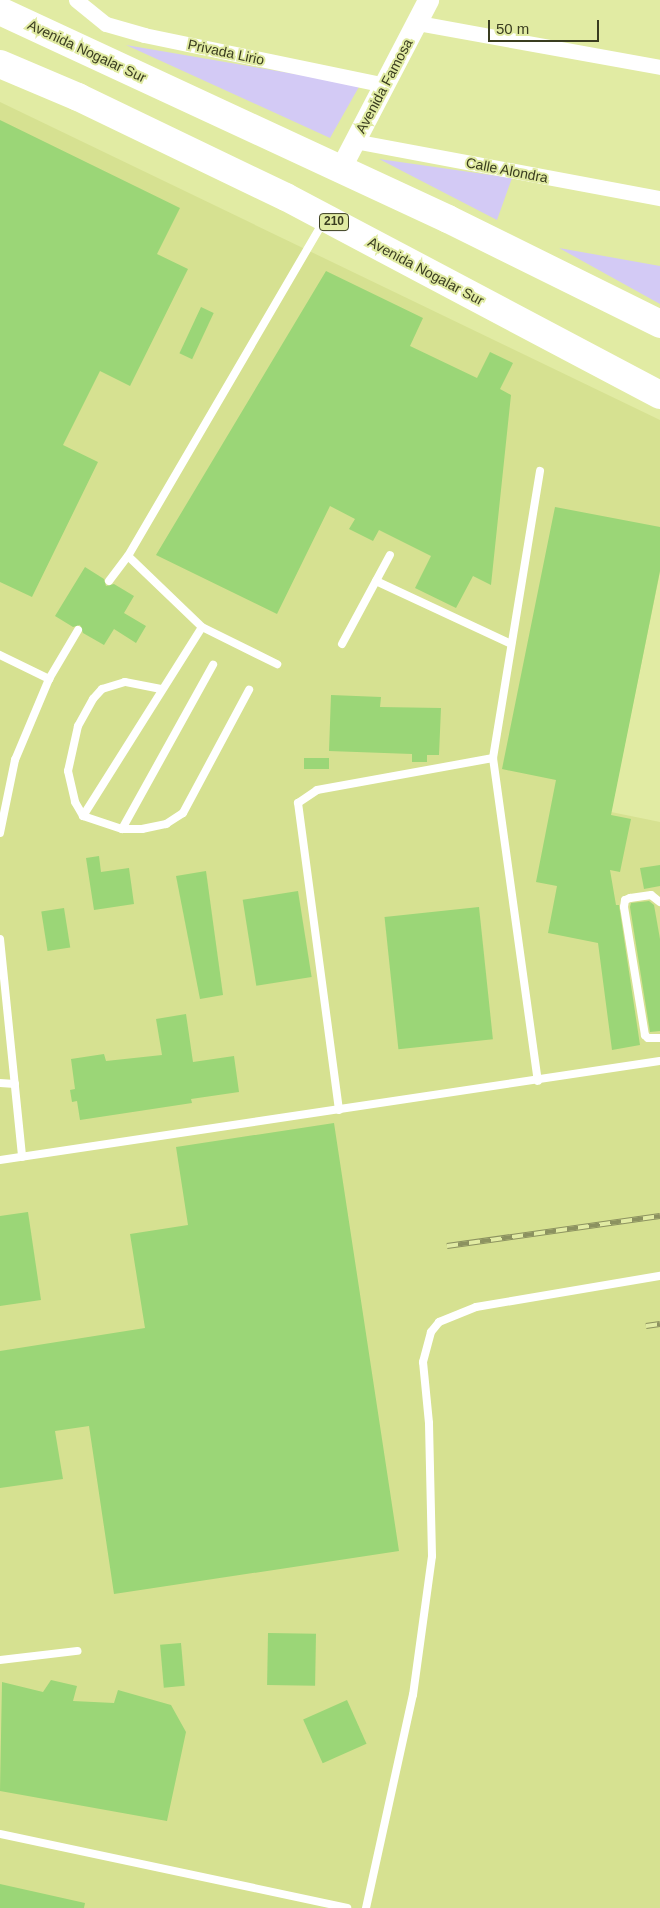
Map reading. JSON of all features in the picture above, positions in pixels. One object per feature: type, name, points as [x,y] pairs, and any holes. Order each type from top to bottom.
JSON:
[{"type":"highway","name":"Avenida Nogalar Sur","points":[[0,11],[339,171],[448,219],[660,324]]},
{"type":"highway","name":"Avenida Nogalar Sur","points":[[0,64],[78,97],[326,218],[660,395]]},
{"type":"street","name":"Privada Lirio","points":[[76,0],[106,24],[144,35],[386,85]]},
{"type":"street","name":"Avenida Famosa","points":[[339,171],[386,85],[428,0]]},
{"type":"street","points":[[418,23],[660,67]]},
{"type":"street","name":"Calle Alondra","points":[[354,141],[660,198]]},
{"type":"lane","points":[[109,581],[128,556],[326,218]]},
{"type":"lane","points":[[538,1080],[492,758],[540,471]]},
{"type":"lane","points":[[342,644],[390,555]]},
{"type":"lane","points":[[128,556],[202,627],[277,664]]},
{"type":"lane","points":[[376,581],[511,644]]},
{"type":"lane","points":[[83,816],[161,689],[202,627]]},
{"type":"lane","points":[[0,833],[15,760],[49,679],[78,630]]},
{"type":"lane","points":[[0,655],[49,679]]},
{"type":"lane","points":[[122,829],[213,665]]},
{"type":"lane","points":[[161,689],[125,682],[102,689],[92,699],[78,726],[68,770],[75,802],[83,816],[122,829],[166,824],[183,813],[249,690]]},
{"type":"lane","points":[[339,1110],[298,804],[317,790],[492,758]]},
{"type":"lane","points":[[660,902],[651,895],[625,900],[624,907],[646,1035],[648,1038],[660,1038]]},
{"type":"lane","points":[[0,939],[22,1157]]},
{"type":"lane","points":[[0,1160],[660,1061]]},
{"type":"lane","points":[[0,1083],[15,1084]]},
{"type":"lane","points":[[366,1908],[413,1696],[432,1556],[429,1423],[423,1362],[431,1332],[439,1322],[476,1307],[660,1276]]},
{"type":"lane","points":[[0,1660],[77,1651]]},
{"type":"lane","points":[[0,1834],[347,1908]]},
{"type":"shaded area","points":[[126,45],[360,85],[330,138]]},
{"type":"shaded area","points":[[0,102],[660,420],[660,572],[611,812],[660,822],[660,1908],[0,1908]]},
{"type":"shaded area","points":[[379,159],[512,178],[497,220]]},
{"type":"shaded area","points":[[559,248],[660,266],[660,304]]},
{"type":"building","points":[[0,120],[180,208],[157,254],[188,269],[130,386],[100,371],[63,445],[98,462],[32,597],[0,582]]},
{"type":"building","points":[[326,271],[423,318],[410,346],[477,378],[490,352],[513,363],[500,389],[511,395],[491,585],[473,576],[456,608],[415,588],[431,556],[379,530],[373,541],[349,529],[355,519],[330,506],[277,614],[156,555]]},
{"type":"building","points":[[201,307],[214,313],[192,359],[179,353]]},
{"type":"building","points":[[555,507],[660,527],[660,571],[611,815],[631,819],[620,872],[610,870],[616,905],[619,905],[640,1045],[612,1050],[598,943],[548,933],[557,886],[536,882],[556,780],[502,769]]},
{"type":"building","points":[[85,567],[104,579],[106,586],[114,584],[134,596],[124,613],[146,626],[136,643],[114,629],[104,645],[83,633],[80,625],[73,627],[55,616]]},
{"type":"building","points":[[331,695],[381,697],[380,707],[441,708],[439,755],[427,755],[427,762],[412,762],[412,754],[329,751]]},
{"type":"building","points":[[304,758],[329,758],[329,769],[304,769]]},
{"type":"building","points":[[99,856],[101,872],[129,868],[134,904],[94,910],[86,858]]},
{"type":"building","points":[[660,865],[660,886],[644,889],[640,868]]},
{"type":"building","points":[[206,871],[223,995],[200,999],[176,876]]},
{"type":"building","points":[[298,891],[312,977],[256,986],[243,900]]},
{"type":"building","points":[[649,901],[654,905],[660,939],[660,1031],[650,1032],[630,907],[631,903]]},
{"type":"building","points":[[479,907],[493,1039],[398,1049],[385,917]]},
{"type":"building","points":[[64,908],[70,948],[48,951],[41,912]]},
{"type":"building","points":[[186,1014],[193,1062],[234,1056],[239,1092],[191,1099],[192,1103],[80,1120],[77,1101],[72,1102],[70,1090],[75,1089],[71,1059],[104,1054],[106,1061],[162,1055],[156,1019]]},
{"type":"building","points":[[334,1123],[399,1551],[114,1594],[89,1426],[55,1431],[63,1479],[0,1488],[0,1351],[145,1328],[130,1234],[188,1225],[176,1147]]},
{"type":"building","points":[[28,1212],[41,1300],[0,1306],[0,1216]]},
{"type":"building","points":[[268,1633],[316,1634],[315,1686],[267,1685]]},
{"type":"building","points":[[181,1643],[185,1686],[164,1688],[160,1645]]},
{"type":"building","points":[[51,1680],[77,1686],[73,1701],[114,1703],[118,1690],[171,1705],[186,1732],[167,1821],[0,1791],[2,1682],[43,1692]]},
{"type":"building","points":[[347,1700],[367,1744],[323,1763],[303,1720]]},
{"type":"building","points":[[0,1884],[85,1903],[84,1908],[0,1908]]},
{"type":"railway","points":[[447,1246],[660,1216]]},
{"type":"railway","points":[[646,1326],[660,1324]]}]
